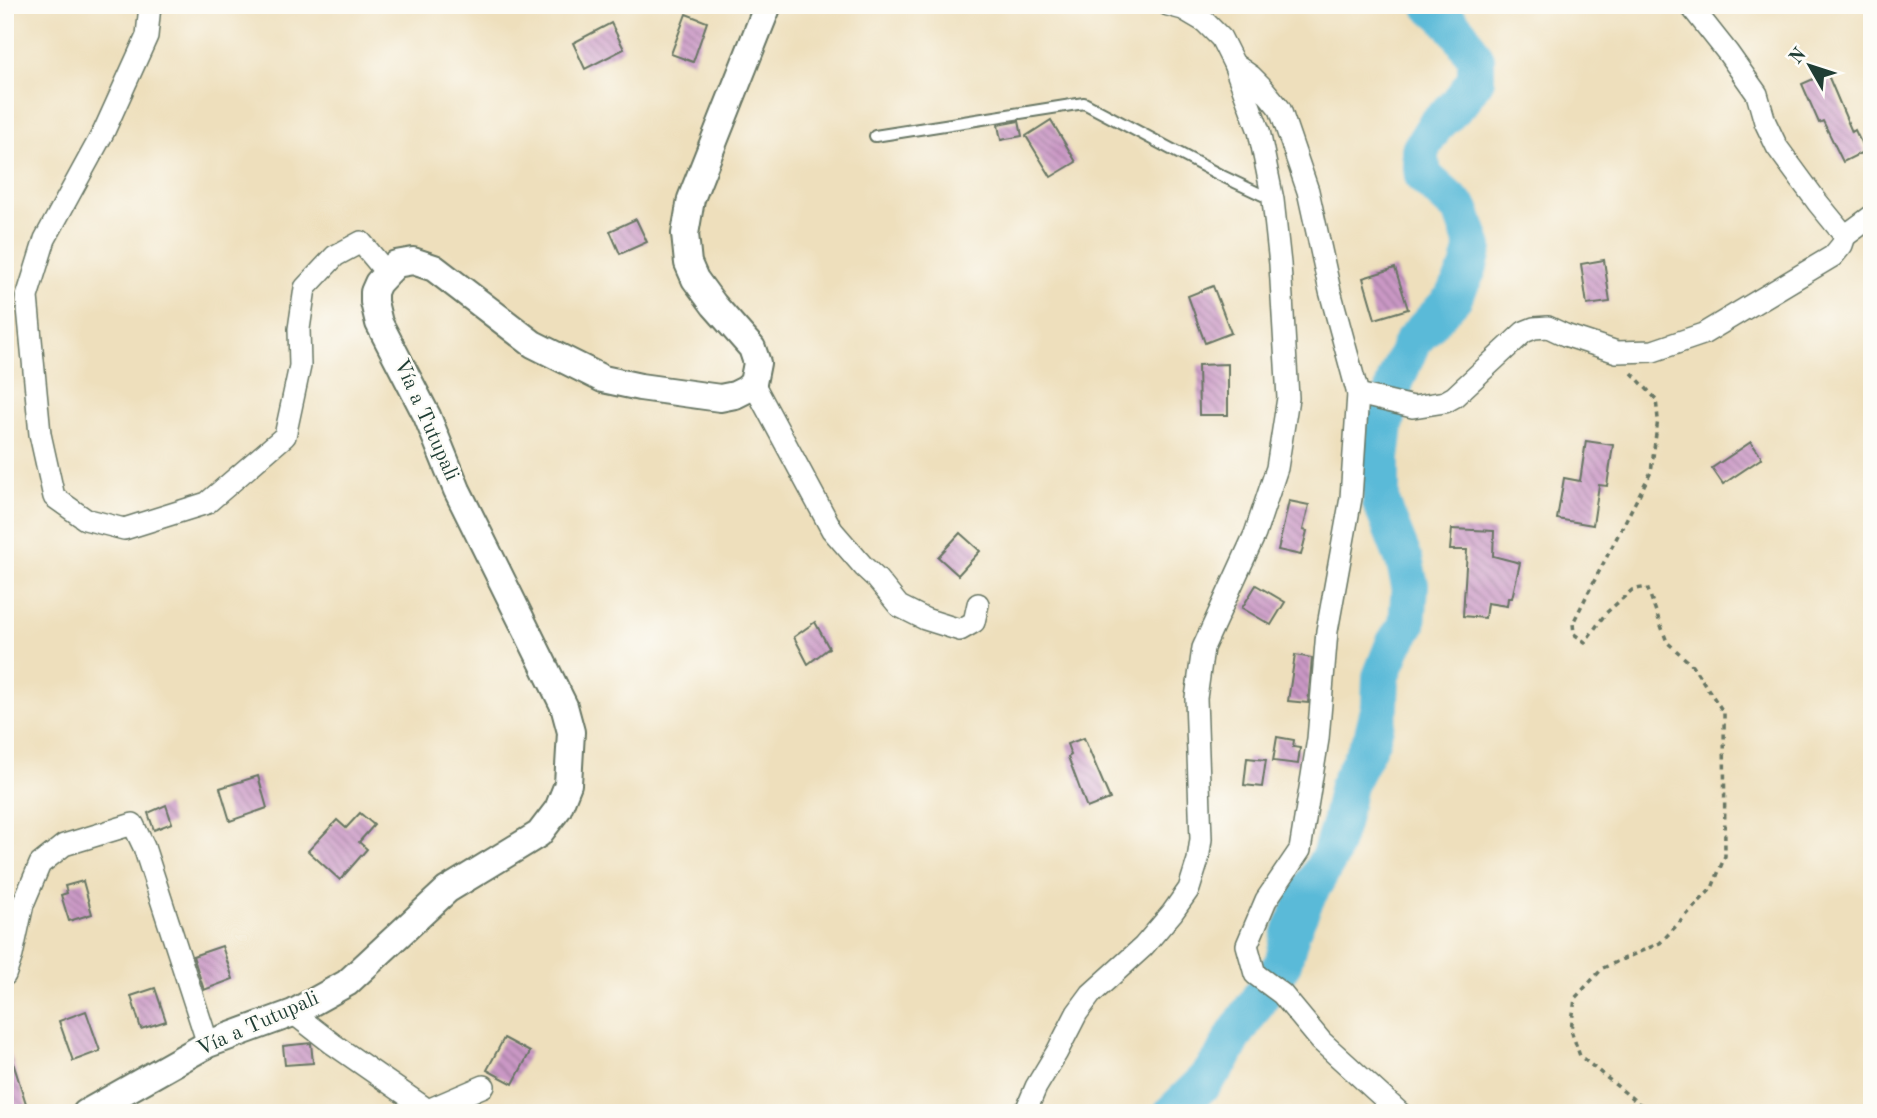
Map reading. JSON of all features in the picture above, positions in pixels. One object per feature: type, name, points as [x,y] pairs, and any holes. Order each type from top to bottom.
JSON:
[{"type":"street","points":[[150,5],[147,36],[104,131],[45,239],[27,297],[40,434],[54,497],[85,519],[124,529],[207,503],[285,436],[300,366],[299,329],[305,288],[335,256],[361,242],[386,272],[404,261],[434,268],[533,344],[603,379],[720,398],[745,390],[753,383],[757,363],[752,348],[695,279],[688,263],[685,234],[691,199],[768,5]]},
{"type":"street","points":[[1025,1113],[1036,1087],[1077,1013],[1091,994],[1143,947],[1189,889],[1202,839],[1196,698],[1203,648],[1255,534],[1276,468],[1288,398],[1280,264],[1273,200],[1259,131],[1234,64],[1221,38],[1205,22],[1183,9],[1168,5]]},
{"type":"street","points":[[1690,5],[1757,94],[1765,122],[1777,147],[1845,236]]},
{"type":"street","points":[[1234,64],[1251,76],[1279,109],[1308,191],[1330,291],[1367,396],[1352,498],[1327,631],[1318,739],[1300,850],[1266,900],[1247,945],[1255,974],[1282,995],[1321,1041],[1400,1113]]},
{"type":"street","points":[[1367,396],[1413,407],[1445,402],[1454,397],[1524,332],[1534,328],[1548,327],[1616,352],[1653,351],[1703,334],[1833,256],[1845,236],[1872,216]]},
{"type":"street","name":"Vía a Tutupali","points":[[86,1113],[208,1044],[293,1013],[347,983],[447,890],[539,834],[558,809],[568,785],[571,732],[564,705],[457,489],[427,416],[375,312],[374,292],[386,272]]},
{"type":"street","points":[[753,383],[832,530],[899,606],[925,619],[960,630],[974,622],[978,604]]},
{"type":"street","points":[[5,975],[23,904],[40,864],[64,845],[133,824],[144,847],[208,1044]]},
{"type":"street","points":[[293,1013],[428,1110],[484,1086]]},
{"type":"lane","points":[[875,136],[1084,103],[1273,200]]},
{"type":"path","points":[[1616,352],[1656,399],[1658,419],[1651,472],[1573,623],[1574,634],[1585,642],[1606,613],[1632,590],[1647,587],[1667,642],[1692,665],[1724,713],[1725,856],[1712,888],[1660,943],[1603,968],[1575,998],[1571,1030],[1580,1056],[1638,1103],[1656,1113]]},
{"type":"building","points":[[686,14],[707,22],[693,62],[671,54]]},
{"type":"building","points":[[611,23],[624,49],[585,69],[573,43]]},
{"type":"building","points":[[1827,73],[1852,132],[1855,130],[1865,151],[1843,162],[1823,121],[1819,123],[1802,84]]},
{"type":"building","points":[[1051,120],[1076,162],[1051,177],[1026,136]]},
{"type":"building","points":[[1019,121],[1022,136],[1001,140],[998,125]]},
{"type":"building","points":[[636,219],[647,242],[620,254],[610,231]]},
{"type":"building","points":[[1604,260],[1610,302],[1587,305],[1581,264]]},
{"type":"building","points":[[1395,268],[1408,309],[1375,319],[1363,278]]},
{"type":"building","points":[[1213,286],[1231,333],[1205,343],[1188,296]]},
{"type":"building","points":[[1228,364],[1228,415],[1199,415],[1198,365]]},
{"type":"building","points":[[1586,441],[1613,445],[1607,486],[1599,485],[1593,525],[1557,519],[1564,478],[1580,481]]},
{"type":"building","points":[[1751,442],[1762,458],[1723,484],[1712,468]]},
{"type":"building","points":[[1289,501],[1309,505],[1303,530],[1307,531],[1301,555],[1278,550]]},
{"type":"building","points":[[1452,529],[1494,531],[1493,556],[1520,563],[1512,598],[1508,598],[1507,606],[1487,603],[1485,618],[1463,616],[1467,550],[1450,550]]},
{"type":"building","points":[[960,533],[980,551],[958,575],[938,557]]},
{"type":"building","points":[[1256,585],[1285,602],[1271,625],[1242,608]]},
{"type":"building","points":[[815,622],[829,648],[808,664],[794,637]]},
{"type":"building","points":[[1295,655],[1312,658],[1308,703],[1288,701]]},
{"type":"building","points":[[1277,737],[1294,740],[1293,747],[1300,748],[1298,764],[1273,761]]},
{"type":"building","points":[[1084,738],[1110,799],[1087,808],[1068,757],[1071,755],[1067,744]]},
{"type":"building","points":[[1247,758],[1266,760],[1262,787],[1244,785]]},
{"type":"building","points":[[258,776],[267,808],[230,821],[220,788]]},
{"type":"building","points":[[166,805],[172,823],[154,830],[148,813]]},
{"type":"building","points":[[360,813],[374,825],[359,842],[367,849],[340,880],[308,851],[337,820],[346,828]]},
{"type":"building","points":[[83,881],[92,914],[69,921],[61,895],[67,893],[65,886]]},
{"type":"building","points":[[222,946],[233,979],[204,990],[193,956]]},
{"type":"building","points":[[155,988],[166,1021],[141,1029],[131,996]]},
{"type":"building","points":[[86,1011],[100,1051],[73,1061],[59,1021]]},
{"type":"building","points":[[504,1038],[530,1052],[513,1084],[487,1070]]},
{"type":"building","points":[[311,1043],[313,1063],[285,1065],[283,1046]]},
{"type":"building","points":[[5,1050],[9,1050],[29,1113],[5,1113]]},
{"type":"waterway","points":[[1172,1113],[1205,1081],[1222,1059],[1234,1036],[1283,963],[1292,930],[1307,896],[1330,856],[1348,785],[1372,738],[1380,706],[1381,677],[1394,644],[1407,625],[1410,585],[1404,560],[1381,502],[1381,458],[1385,426],[1395,382],[1412,342],[1454,297],[1468,269],[1474,247],[1461,210],[1423,176],[1420,150],[1435,126],[1459,103],[1476,79],[1476,59],[1460,34],[1442,13],[1431,5]]}]
